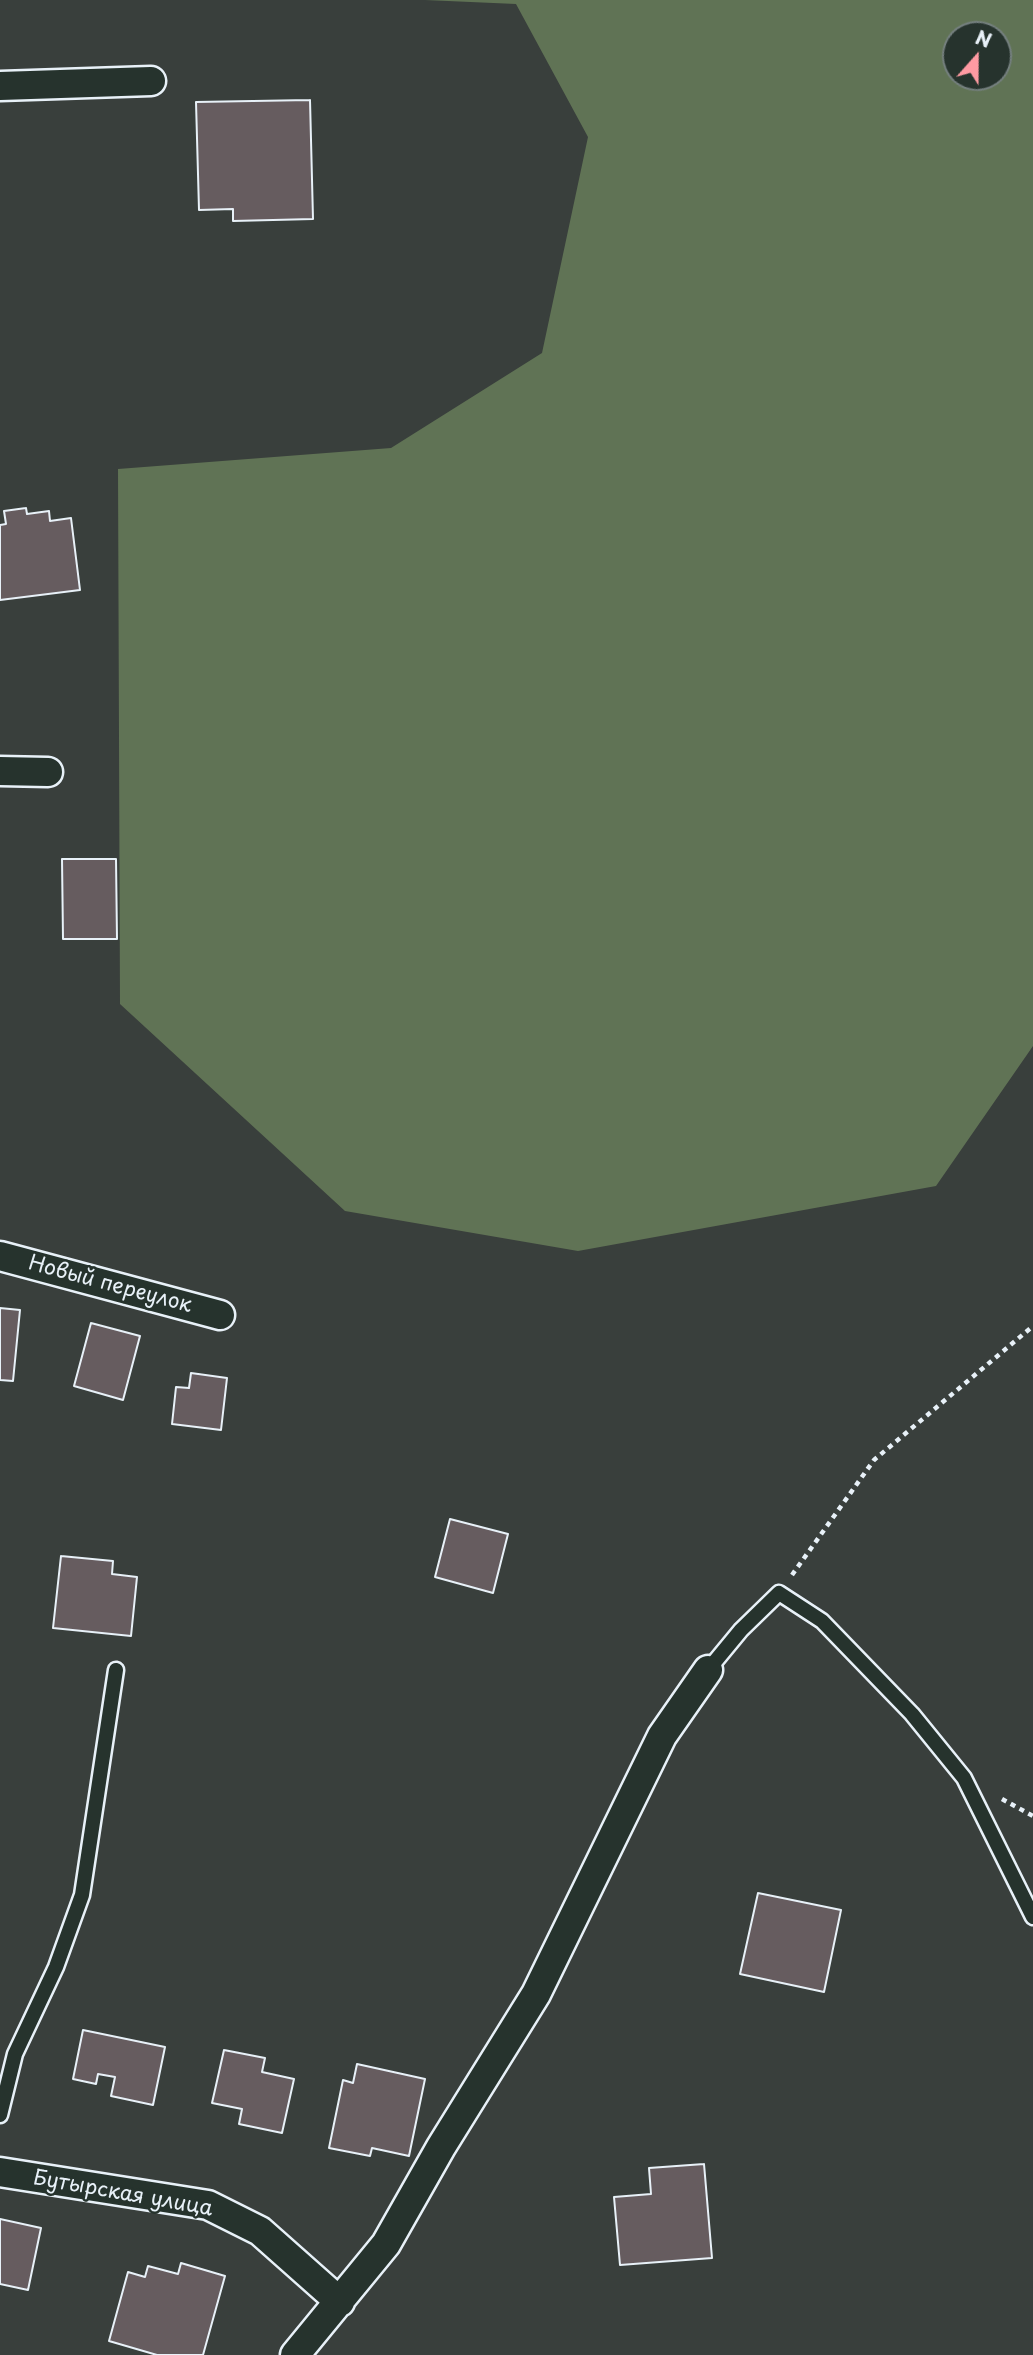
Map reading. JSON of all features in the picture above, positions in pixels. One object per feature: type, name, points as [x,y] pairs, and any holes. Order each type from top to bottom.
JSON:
[{"type":"street","points":[[0,86],[151,81]]},
{"type":"street","points":[[0,771],[48,772]]},
{"type":"street","name":"Новый переулок","points":[[0,1256],[220,1315]]},
{"type":"street","points":[[295,2355],[386,2244],[441,2147],[536,1994],[662,1736],[708,1670]]},
{"type":"street","name":"Бутырская улица","points":[[0,2172],[208,2205],[260,2231],[340,2302]]},
{"type":"lane","points":[[708,1670],[741,1630],[779,1593],[822,1621],[912,1714],[964,1778],[1033,1917]]},
{"type":"lane","points":[[0,2115],[15,2054],[56,1967],[82,1895],[116,1670]]},
{"type":"path","points":[[779,1593],[874,1460],[1033,1326]]},
{"type":"green space","points":[[425,0],[1033,0],[1033,1046],[936,1186],[578,1251],[345,1211],[120,1004],[118,469],[391,448],[542,353],[588,137],[516,4]]},
{"type":"building","points":[[310,100],[313,219],[233,221],[233,209],[199,210],[196,102]]},
{"type":"building","points":[[26,508],[27,514],[49,511],[50,521],[71,518],[80,590],[0,600],[0,525],[6,524],[4,511]]},
{"type":"building","points":[[62,859],[116,859],[117,939],[63,939]]},
{"type":"building","points":[[0,1308],[20,1310],[13,1381],[0,1380]]},
{"type":"building","points":[[91,1323],[140,1336],[123,1400],[74,1386]]},
{"type":"building","points":[[191,1373],[227,1378],[221,1430],[172,1424],[176,1387],[189,1388]]},
{"type":"building","points":[[450,1519],[508,1534],[493,1593],[435,1577]]},
{"type":"building","points":[[61,1556],[113,1561],[112,1574],[137,1577],[131,1636],[53,1628]]},
{"type":"building","points":[[758,1893],[841,1910],[824,1992],[740,1974]]},
{"type":"building","points":[[83,2030],[165,2047],[153,2105],[111,2096],[115,2077],[98,2074],[96,2084],[73,2079]]},
{"type":"building","points":[[224,2050],[265,2058],[262,2072],[294,2079],[282,2133],[239,2124],[242,2109],[212,2103]]},
{"type":"building","points":[[357,2064],[425,2079],[409,2156],[372,2148],[370,2156],[329,2148],[343,2080],[353,2083]]},
{"type":"building","points":[[704,2164],[712,2258],[620,2265],[614,2197],[651,2194],[649,2168]]},
{"type":"building","points":[[0,2219],[41,2228],[28,2290],[0,2284]]},
{"type":"building","points":[[181,2263],[225,2276],[203,2355],[157,2355],[109,2341],[128,2272],[145,2277],[148,2266],[178,2274]]}]
